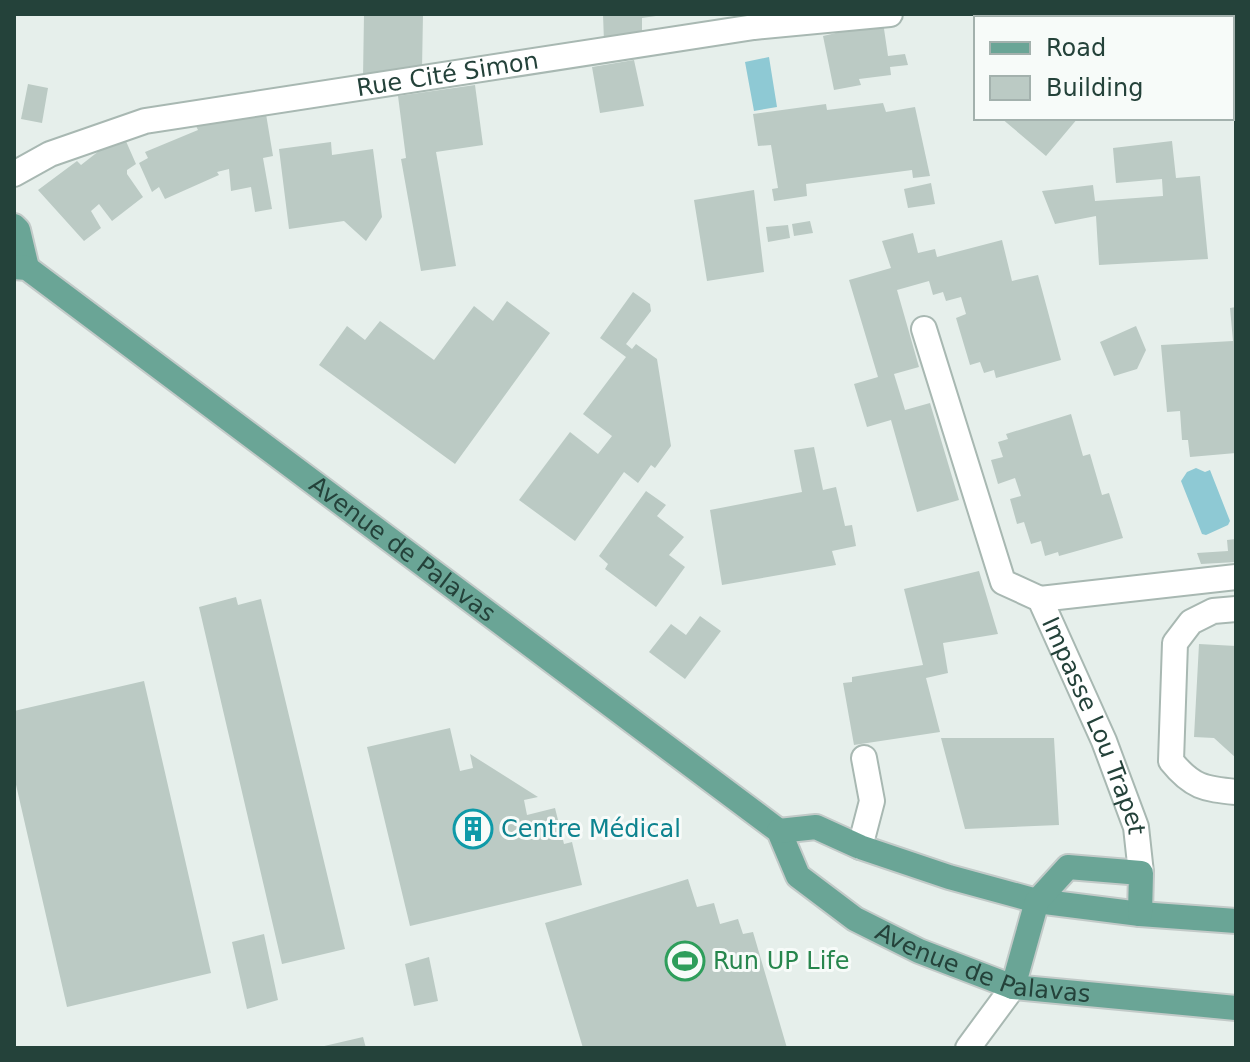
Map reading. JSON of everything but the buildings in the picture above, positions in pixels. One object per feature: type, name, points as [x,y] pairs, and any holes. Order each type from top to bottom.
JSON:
[{"type":"main road","name":"Avenue de Palavas","points":[[14,226],[18,230],[21,267],[779,831],[798,876],[855,919],[902,944],[1013,987],[1236,1008]]},
{"type":"main road","points":[[779,831],[816,827],[860,847],[949,877],[1037,901],[1140,914],[1236,921]]},
{"type":"main road","points":[[1013,987],[1037,901],[1068,867],[1141,873],[1140,914]]},
{"type":"street","name":"Rue Cité Simon","points":[[14,174],[50,154],[145,121],[754,27],[890,14]]},
{"type":"street","name":"Impasse Lou Trapet","points":[[924,329],[1003,582],[1040,599],[1104,741],[1136,827],[1141,873]]},
{"type":"street","points":[[1040,599],[1236,577]]},
{"type":"street","points":[[1236,609],[1213,611],[1191,622],[1175,643],[1171,761],[1187,781],[1209,789],[1236,792]]},
{"type":"street","points":[[860,847],[872,801],[864,758]]},
{"type":"street","points":[[968,1048],[1013,987]]},
{"type":"water","points":[[769,57],[777,107],[754,111],[745,62]]},
{"type":"water","points":[[1196,468],[1205,472],[1210,470],[1230,521],[1228,525],[1206,535],[1202,534],[1181,481],[1187,472]]},
{"type":"place","name":"Centre Médical","points":[[473,829]]},
{"type":"place","name":"Run UP Life","points":[[685,961]]}]
